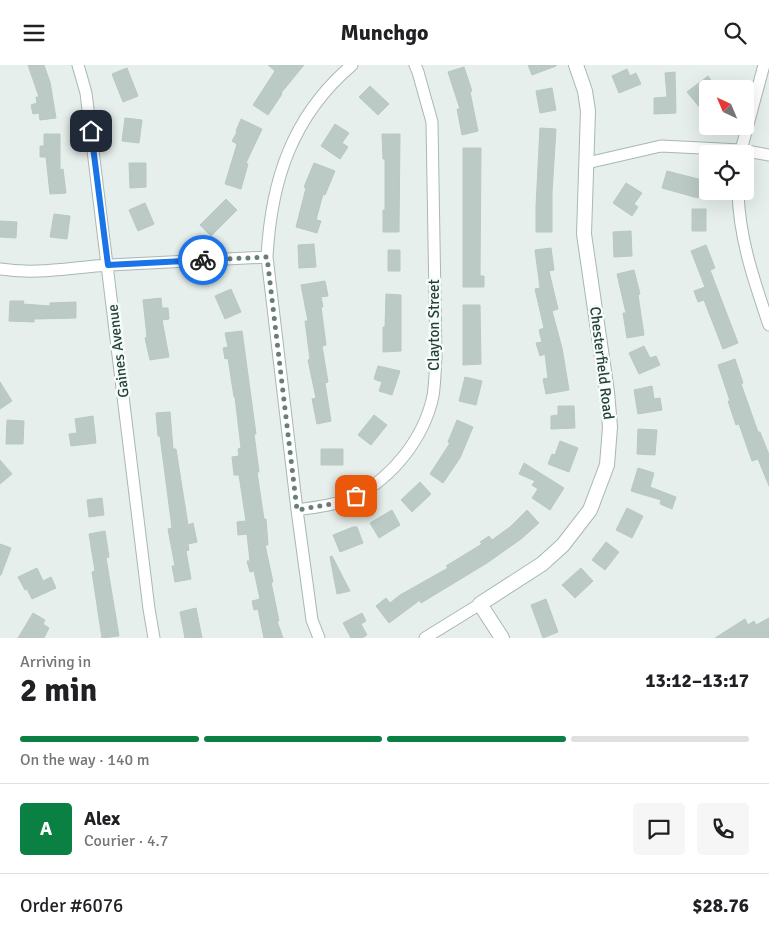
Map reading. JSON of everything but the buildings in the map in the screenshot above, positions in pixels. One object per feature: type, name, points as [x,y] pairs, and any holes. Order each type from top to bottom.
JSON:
[{"type":"street","name":"Gaines Avenue","points":[[78,65],[86,93],[148,609],[154,638]]},
{"type":"street","points":[[318,638],[312,620],[297,510],[267,257],[269,225],[274,194],[283,165],[297,132],[315,103],[337,78],[352,65]]},
{"type":"street","name":"Clayton Street","points":[[297,510],[332,504],[356,496],[384,477],[408,452],[420,432],[433,397],[436,358],[432,122],[415,65]]},
{"type":"street","name":"Chesterfield Road","points":[[425,638],[542,564],[564,545],[590,510],[607,465],[610,427],[607,392],[584,234],[588,111],[585,91],[576,65]]},
{"type":"street","points":[[743,145],[764,65]]},
{"type":"street","points":[[587,163],[662,146],[699,149]]},
{"type":"street","points":[[754,153],[769,155]]},
{"type":"street","points":[[738,200],[739,216],[750,269],[769,325]]},
{"type":"street","points":[[0,269],[51,272],[108,265],[267,257]]},
{"type":"street","points":[[480,604],[502,638]]},
{"type":"way so far","points":[[203,260],[267,257],[297,510],[332,504],[356,496]]},
{"type":"route","points":[[91,131],[108,265],[203,260]]}]
